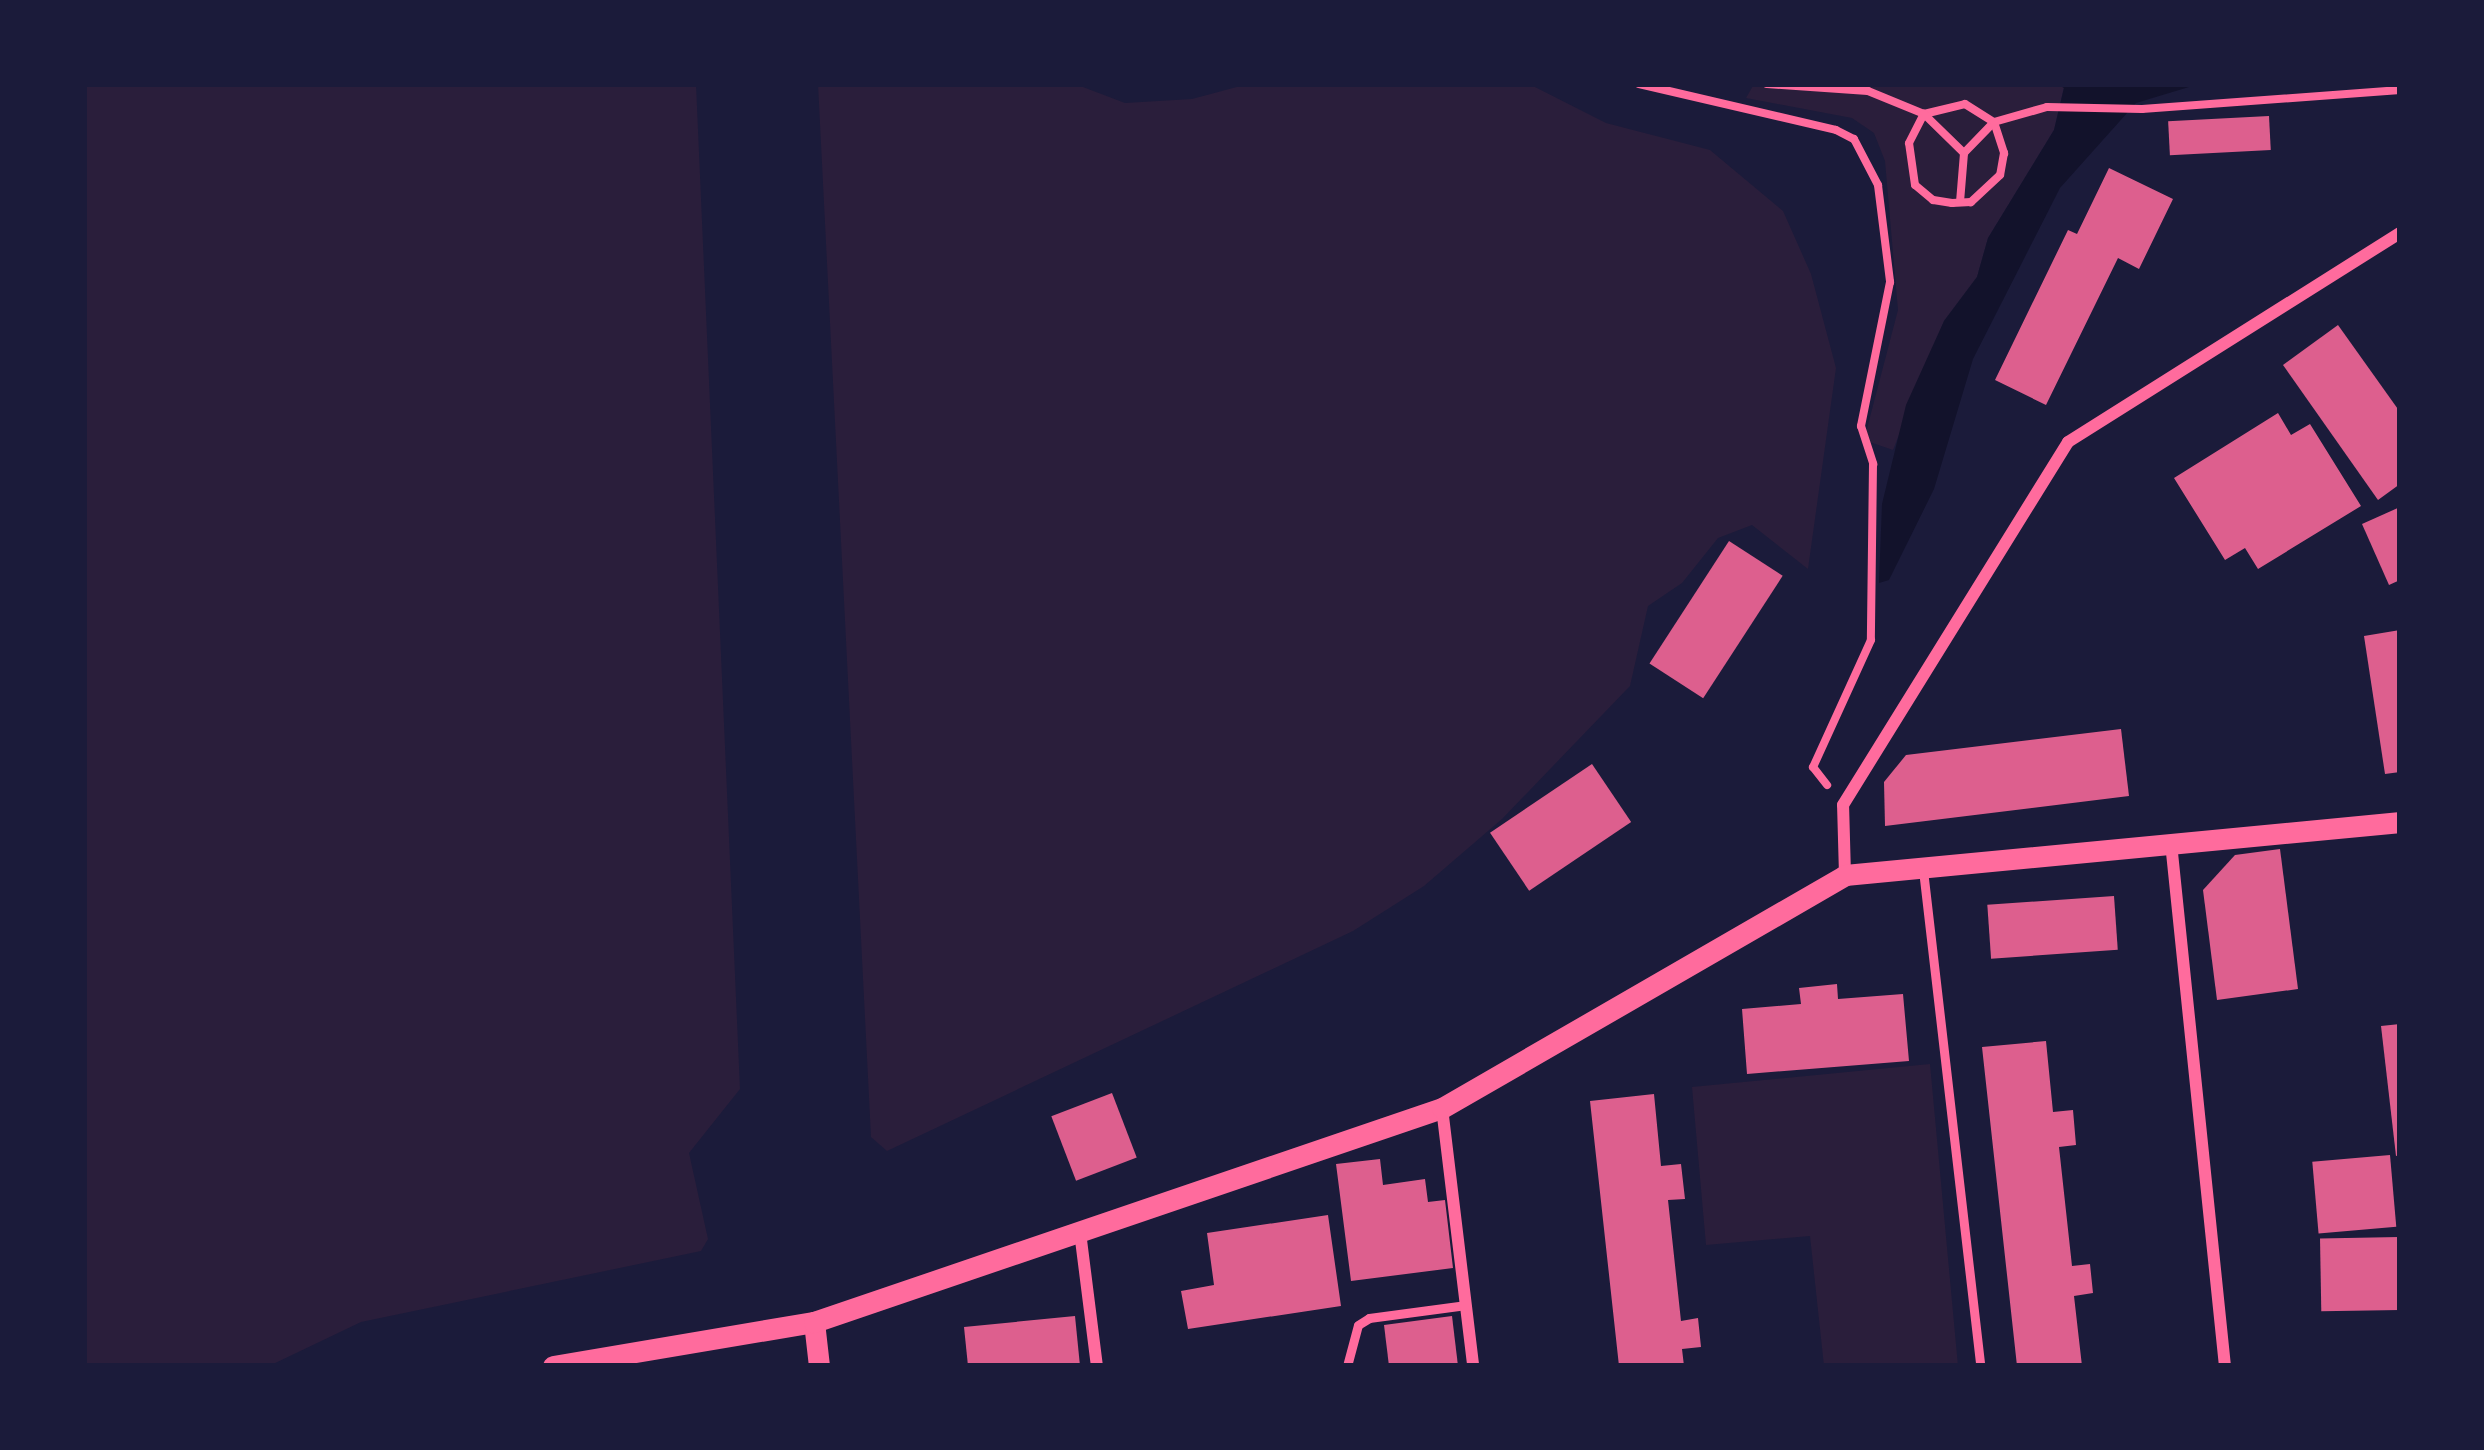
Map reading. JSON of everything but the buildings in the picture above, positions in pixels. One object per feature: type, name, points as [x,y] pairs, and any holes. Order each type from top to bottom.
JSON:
[{"type":"street","points":[[1845,875],[1843,805],[2068,442],[2400,232]]},
{"type":"street","points":[[554,1366],[814,1322],[1442,1108],[1845,875],[2400,822]]},
{"type":"street","points":[[2171,844],[2224,1366]]},
{"type":"street","points":[[1442,1108],[1474,1366]]},
{"type":"street","points":[[1080,1232],[1097,1366]]},
{"type":"street","points":[[814,1322],[819,1366]]},
{"type":"lane","points":[[1923,870],[1980,1366]]},
{"type":"lane","points":[[1347,1366],[1349,1345],[1370,1318],[1466,1305]]},
{"type":"path","points":[[1640,84],[1836,130],[1862,149],[1878,185],[1890,283],[1861,426],[1874,464],[1871,640],[1813,766],[1843,805]]},
{"type":"path","points":[[1767,84],[1868,91],[1924,114],[1964,153]]},
{"type":"path","points":[[1960,202],[1964,153],[1994,122],[2060,107],[2128,109],[2400,90]]},
{"type":"path","points":[[1965,104],[1994,122],[2004,153],[2000,175],[1989,191],[1960,202],[1933,200],[1910,173],[1909,142],[1924,114],[1965,104]]},
{"type":"shaded area","points":[[84,84],[696,84],[740,1089],[689,1153],[708,1239],[701,1251],[361,1322],[269,1366],[84,1366]]},
{"type":"shaded area","points":[[818,84],[1075,84],[1125,103],[1192,99],[1248,84],[1529,84],[1606,123],[1710,150],[1783,211],[1811,274],[1836,368],[1808,569],[1752,525],[1718,538],[1682,583],[1648,606],[1630,686],[1502,819],[1424,886],[1353,931],[887,1151],[871,1137]]},
{"type":"shaded area","points":[[1754,84],[2064,87],[2054,130],[1988,238],[1977,277],[1944,321],[1893,450],[1864,440],[1898,310],[1885,161],[1874,133],[1852,118],[1746,98]]},
{"type":"shaded area","points":[[2057,84],[2199,84],[2136,103],[2060,188],[1973,359],[1934,489],[1889,580],[1879,583],[1882,504],[1906,405],[1944,321],[1977,277],[1988,238],[2054,130],[2064,88]]},
{"type":"shaded area","points":[[1930,1064],[1958,1366],[1824,1366],[1810,1236],[1706,1245],[1692,1087]]}]
